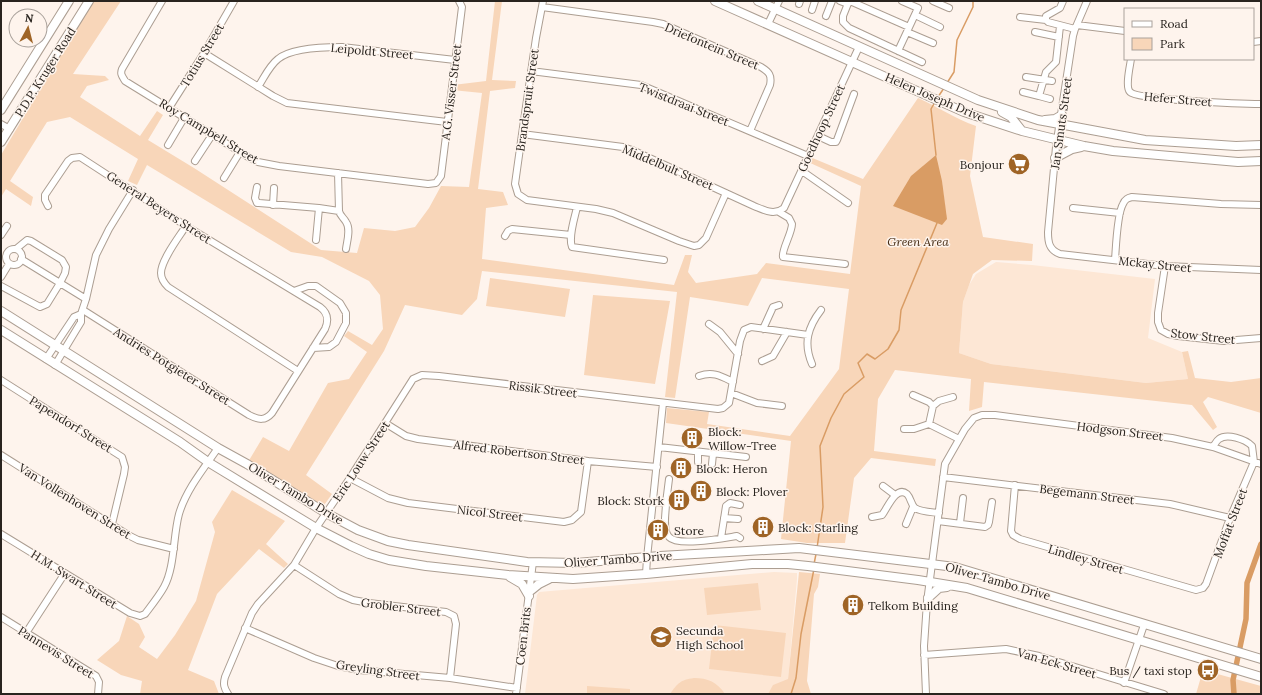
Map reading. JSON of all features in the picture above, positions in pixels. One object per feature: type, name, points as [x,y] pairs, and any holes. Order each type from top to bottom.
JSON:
[{"type":"street","name":"P.D.P. Kruger Road","points":[[1,110],[69,1]]},
{"type":"street","name":"P.D.P. Kruger Road","points":[[2,138],[10,129],[90,1]]},
{"type":"street","name":"Roy Campbell Street","points":[[162,1],[124,64],[121,73],[125,81],[255,161],[268,164],[423,184],[436,183]]},
{"type":"street","name":"Totius Street","points":[[169,108],[204,53],[234,1]]},
{"type":"street","name":"A.G. Visser Street","points":[[436,183],[441,176],[462,7],[459,1]]},
{"type":"street","name":"Helen Joseph Drive","points":[[715,1],[964,112],[1042,136],[1057,143],[1155,155],[1238,162],[1261,162]]},
{"type":"street","name":"Helen Joseph Drive","points":[[758,1],[995,107],[1038,120],[1145,140],[1236,146],[1261,145]]},
{"type":"street","points":[[768,24],[779,1]]},
{"type":"street","points":[[812,10],[815,1]]},
{"type":"street","points":[[826,16],[832,1]]},
{"type":"street","points":[[840,1],[849,2],[933,42]]},
{"type":"street","points":[[902,1],[918,8]]},
{"type":"street","points":[[898,51],[922,1]]},
{"type":"street","points":[[933,1],[949,8]]},
{"type":"street","points":[[1046,20],[1046,16],[1060,8],[1064,1]]},
{"type":"street","name":"Jan Smuts Street","points":[[1051,248],[1048,232],[1057,143],[1076,27],[1087,1]]},
{"type":"street","points":[[849,2],[843,16],[843,22],[845,25],[922,62]]},
{"type":"street","name":"Brandspruit Street","points":[[543,4],[530,71],[516,184],[518,194],[522,198],[537,202],[577,206]]},
{"type":"street","name":"Driefontein Street","points":[[543,4],[664,24],[761,67],[770,74],[770,85],[750,131]]},
{"type":"street","points":[[915,15],[940,27]]},
{"type":"street","points":[[1020,18],[1046,20],[1060,26],[1124,32]]},
{"type":"street","points":[[1039,96],[1046,72],[1056,62],[1060,26]]},
{"type":"street","points":[[1035,32],[1059,37]]},
{"type":"street","name":"Leipoldt Street","points":[[258,87],[272,66],[284,55],[328,47],[342,46],[455,60]]},
{"type":"street","name":"Goedhoop Street","points":[[781,210],[802,171],[859,47]]},
{"type":"street","points":[[204,53],[258,87],[287,103],[447,122]]},
{"type":"street","name":"Hefer Street","points":[[1131,60],[1127,87],[1129,92],[1134,94],[1154,98],[1261,104]]},
{"type":"street","name":"Twistdraai Street","points":[[530,71],[640,85],[808,156]]},
{"type":"street","points":[[1026,77],[1052,81]]},
{"type":"street","points":[[1023,92],[1050,99]]},
{"type":"street","points":[[818,136],[831,142],[836,142],[854,94]]},
{"type":"street","points":[[995,107],[1011,117],[1022,131]]},
{"type":"street","points":[[1038,120],[1055,118],[1062,115]]},
{"type":"street","points":[[168,145],[184,118]]},
{"type":"street","points":[[1,124],[10,129]]},
{"type":"street","name":"Middelbult Street","points":[[522,134],[623,147],[764,210],[771,212],[781,210]]},
{"type":"street","points":[[196,161],[212,135]]},
{"type":"street","points":[[1055,158],[1072,149],[1084,146]]},
{"type":"street","points":[[224,178],[240,152]]},
{"type":"street","name":"General Beyers Street","points":[[48,206],[44,200],[45,195],[68,161],[72,158],[80,157],[133,190],[186,226],[325,311],[328,321],[325,329],[313,348]]},
{"type":"street","points":[[802,171],[848,203]]},
{"type":"street","points":[[338,173],[339,211],[340,216],[348,225],[346,249]]},
{"type":"street","points":[[257,187],[255,198],[257,203],[339,211]]},
{"type":"street","points":[[273,205],[274,188]]},
{"type":"street","points":[[56,365],[81,322],[82,312],[96,255],[109,229],[133,190]]},
{"type":"street","points":[[664,260],[572,247],[571,235],[577,206],[613,213],[694,246],[699,245],[706,238],[726,193]]},
{"type":"street","points":[[1115,260],[1120,213],[1123,203],[1132,197],[1221,204],[1261,205]]},
{"type":"street","points":[[316,240],[320,208]]},
{"type":"street","points":[[1073,208],[1120,213]]},
{"type":"street","points":[[781,210],[789,218],[792,224],[790,234],[782,253],[783,257],[845,264]]},
{"type":"street","points":[[1,235],[6,226]]},
{"type":"street","points":[[186,226],[165,259],[161,275],[163,282],[168,287],[298,371],[313,348],[329,346],[336,342],[346,323],[346,313],[340,303],[316,286],[308,286],[294,291]]},
{"type":"street","points":[[505,236],[508,231],[512,229],[571,235]]},
{"type":"street","points":[[1,286],[40,307],[47,304],[60,283],[66,267],[62,260],[29,240],[23,242],[16,249],[7,253],[6,260],[9,264]]},
{"type":"street","name":"Mckay Street","points":[[1051,248],[1054,252],[1060,254],[1165,266],[1261,270]]},
{"type":"street","points":[[1,249],[7,253]]},
{"type":"street","points":[[16,249],[21,254],[21,259]]},
{"type":"street","points":[[21,259],[86,299]]},
{"type":"street","points":[[9,264],[16,264],[21,259]]},
{"type":"street","points":[[1,277],[9,264]]},
{"type":"street","name":"Stow Street","points":[[1165,266],[1158,314],[1158,322],[1161,330],[1168,334],[1178,336],[1224,341],[1261,338]]},
{"type":"street","points":[[763,329],[771,311],[779,304]]},
{"type":"street","points":[[812,364],[808,351],[808,335],[811,325],[821,310]]},
{"type":"street","name":"Oliver Tambo Drive","points":[[1,311],[218,448],[247,464],[326,514],[358,530],[388,541],[428,549],[532,562],[576,564],[660,556],[784,548],[812,549],[933,564],[955,567],[984,575],[1261,660]]},
{"type":"street","points":[[46,359],[74,317],[82,312]]},
{"type":"street","name":"Andries Potgieter Street","points":[[82,312],[256,419],[262,420],[268,418],[272,414],[298,371]]},
{"type":"street","points":[[709,324],[720,332],[738,354]]},
{"type":"street","points":[[782,406],[757,403],[731,393],[740,341],[744,330],[751,327],[808,335]]},
{"type":"street","name":"Oliver Tambo Drive","points":[[1,330],[180,442],[208,462],[316,528],[369,554],[389,560],[508,576],[554,579],[646,574],[752,564],[819,567],[918,580],[967,588],[1261,677]]},
{"type":"street","points":[[762,361],[773,356],[787,332]]},
{"type":"street","points":[[699,376],[707,373],[713,374],[733,382]]},
{"type":"street","name":"Rissik Street","points":[[422,375],[718,409],[727,406],[731,393]]},
{"type":"street","name":"Eric Louw Street","points":[[228,694],[224,683],[225,676],[245,628],[258,604],[294,565],[316,528],[385,423],[409,382],[422,375]]},
{"type":"street","name":"Papendorf Street","points":[[1,380],[122,457],[125,467],[124,474],[112,524]]},
{"type":"street","points":[[913,396],[929,402],[933,406]]},
{"type":"street","points":[[929,424],[933,406],[938,401],[953,397]]},
{"type":"street","points":[[646,574],[658,467],[663,403]]},
{"type":"street","name":"Hodgson Street","points":[[959,439],[969,423],[976,416],[995,415],[1172,438],[1213,447],[1261,464]]},
{"type":"street","name":"Alfred Robertson Street","points":[[385,423],[406,436],[418,439],[588,461],[658,467]]},
{"type":"street","points":[[904,429],[914,429],[929,424],[959,439],[945,464],[933,564],[927,600],[924,655],[926,694]]},
{"type":"street","points":[[1213,447],[1218,439],[1224,437],[1245,441],[1252,446],[1254,462]]},
{"type":"street","points":[[659,447],[746,457]]},
{"type":"street","points":[[174,549],[179,514],[185,500],[218,448]]},
{"type":"street","points":[[698,452],[698,462]]},
{"type":"street","points":[[712,464],[713,454]]},
{"type":"street","name":"Van Vollenhoven Street","points":[[1,455],[128,535],[138,540],[174,549]]},
{"type":"street","name":"Nicol Street","points":[[350,478],[388,498],[408,504],[564,522],[572,520],[581,512],[588,461]]},
{"type":"street","name":"Moffat Street","points":[[1206,584],[1230,518],[1254,462]]},
{"type":"street","name":"Begemann Street","points":[[943,477],[1170,504],[1230,518]]},
{"type":"street","points":[[669,479],[666,503],[666,529],[669,537],[673,540],[695,541],[737,536],[740,538]]},
{"type":"street","name":"Lindley Street","points":[[1015,485],[1011,531],[1013,535],[1020,539],[1196,590],[1203,588],[1206,584]]},
{"type":"street","points":[[883,486],[895,495]]},
{"type":"street","points":[[872,517],[882,515],[895,495],[904,493],[908,495],[913,507],[906,524]]},
{"type":"street","points":[[960,523],[963,498]]},
{"type":"street","points":[[653,502],[666,503]]},
{"type":"street","points":[[938,521],[983,527],[987,526],[992,502]]},
{"type":"street","points":[[721,538],[728,504],[731,503],[740,505]]},
{"type":"street","points":[[913,507],[939,513]]},
{"type":"street","points":[[724,518],[738,520]]},
{"type":"street","name":"H.M. Swart Street","points":[[1,534],[130,613],[140,616],[145,614],[164,586],[174,549]]},
{"type":"street","name":"Coen Brits","points":[[517,691],[532,562]]},
{"type":"street","name":"Grobler Street","points":[[294,565],[339,594],[353,600],[446,612],[454,616],[456,624],[450,678]]},
{"type":"street","points":[[26,633],[65,573]]},
{"type":"street","points":[[508,576],[522,584],[529,594],[546,580],[554,579]]},
{"type":"street","points":[[918,580],[925,589],[927,600]]},
{"type":"street","points":[[927,600],[939,588],[955,586]]},
{"type":"street","name":"Pannevis Street","points":[[1,617],[96,676],[100,687],[98,694]]},
{"type":"street","points":[[1124,683],[1144,625]]},
{"type":"street","name":"Greyling Street","points":[[245,628],[314,658],[338,666],[359,670],[450,678],[517,691]]},
{"type":"street","name":"Van Eck Street","points":[[924,655],[1006,649],[1038,656],[1164,694]]},
{"type":"shaded area","points":[[936,155],[942,181],[947,219],[942,225],[893,206],[911,176]]},
{"type":"shaded area","points":[[996,262],[1155,279],[1148,338],[1182,352],[1188,379],[1146,383],[991,364],[959,353],[963,302],[969,285],[976,274]]},
{"type":"shaded area","name":"Secunda High School","points":[[774,572],[797,573],[797,579],[788,680],[774,685],[768,694],[525,694],[537,595],[539,592]]},
{"type":"green space","name":"Green Area","points":[[93,1],[121,1],[73,74],[105,76],[109,80],[87,86],[80,97],[140,136],[157,111],[163,115],[148,140],[321,250],[357,253],[364,228],[395,231],[415,227],[429,208],[441,186],[469,187],[482,93],[452,90],[453,85],[486,81],[495,1],[502,1],[492,80],[516,81],[515,88],[490,91],[478,189],[503,192],[508,205],[486,208],[482,259],[674,285],[685,255],[692,255],[688,272],[696,283],[757,274],[766,263],[850,274],[861,186],[808,162],[810,157],[863,179],[918,98],[976,126],[970,176],[983,237],[1033,244],[1032,261],[992,260],[973,274],[963,302],[959,353],[991,364],[1146,383],[1188,379],[1182,352],[1188,351],[1195,378],[1231,382],[1261,378],[1261,413],[1208,397],[1203,402],[1217,427],[1213,430],[1192,405],[984,382],[982,407],[969,411],[971,379],[895,370],[878,399],[874,451],[936,459],[935,466],[871,458],[854,478],[845,543],[807,543],[781,539],[791,441],[666,423],[667,408],[709,412],[707,424],[790,436],[839,369],[849,289],[762,278],[748,306],[690,297],[675,398],[665,397],[677,292],[482,271],[477,299],[462,315],[405,305],[384,351],[306,475],[332,494],[322,508],[248,462],[263,437],[289,451],[328,383],[349,379],[367,352],[344,336],[348,331],[372,345],[383,329],[380,295],[369,281],[322,257],[291,252],[147,165],[137,185],[128,181],[138,159],[70,117],[47,122],[10,181],[33,197],[31,206],[6,189],[1,197],[1,155]]},
{"type":"green space","points":[[490,278],[570,289],[565,317],[486,306]]},
{"type":"green space","points":[[593,295],[670,301],[655,384],[584,375]]},
{"type":"green space","points":[[232,490],[285,521],[266,544],[288,564],[284,568],[259,549],[217,594],[188,670],[214,681],[219,694],[140,694],[142,681],[121,675],[97,660],[119,641],[127,616],[139,624],[145,637],[139,647],[157,659],[175,635],[196,601],[215,532],[212,522]]},
{"type":"green space","points":[[799,572],[820,574],[818,587],[814,594],[807,681],[811,694],[768,694],[773,685],[788,679]]},
{"type":"green space","points":[[758,583],[761,610],[707,615],[704,588]]},
{"type":"green space","points":[[714,625],[786,633],[781,677],[709,669]]},
{"type":"green space","points":[[1203,670],[1261,686],[1261,694],[1196,694]]},
{"type":"green space","points":[[694,678],[712,682],[719,686],[725,694],[670,694],[680,683]]},
{"type":"green space","points":[[587,686],[630,689],[630,694],[587,694]]},
{"type":"waterway","points":[[947,83],[954,72],[957,40],[973,7],[973,1]]},
{"type":"waterway","points":[[938,97],[944,88]]},
{"type":"waterway","points":[[935,102],[931,109],[936,155]]},
{"type":"waterway","points":[[817,548],[823,507],[820,446],[831,418],[844,394],[864,377],[858,363],[867,354],[875,359],[888,349],[899,330],[901,310],[937,223]]},
{"type":"waterway","points":[[1234,694],[1233,680],[1246,619],[1247,583],[1261,544]]},
{"type":"waterway","points":[[814,564],[816,554]]},
{"type":"waterway","points":[[791,694],[796,678],[801,634],[814,569]]},
{"type":"place","name":"Bonjour","points":[[1019,164]]},
{"type":"place","name":"Block: Willow-Tree","points":[[692,438]]},
{"type":"place","name":"Block: Heron","points":[[681,468]]},
{"type":"place","name":"Block: Plover","points":[[701,491]]},
{"type":"place","name":"Block: Stork","points":[[679,500]]},
{"type":"place","name":"Block: Starling","points":[[763,527]]},
{"type":"place","name":"Store","points":[[658,530]]},
{"type":"place","name":"Telkom Building","points":[[853,605]]},
{"type":"place","name":"Secunda High School","points":[[661,637]]},
{"type":"place","name":"Bus / taxi stop","points":[[1208,670]]}]
